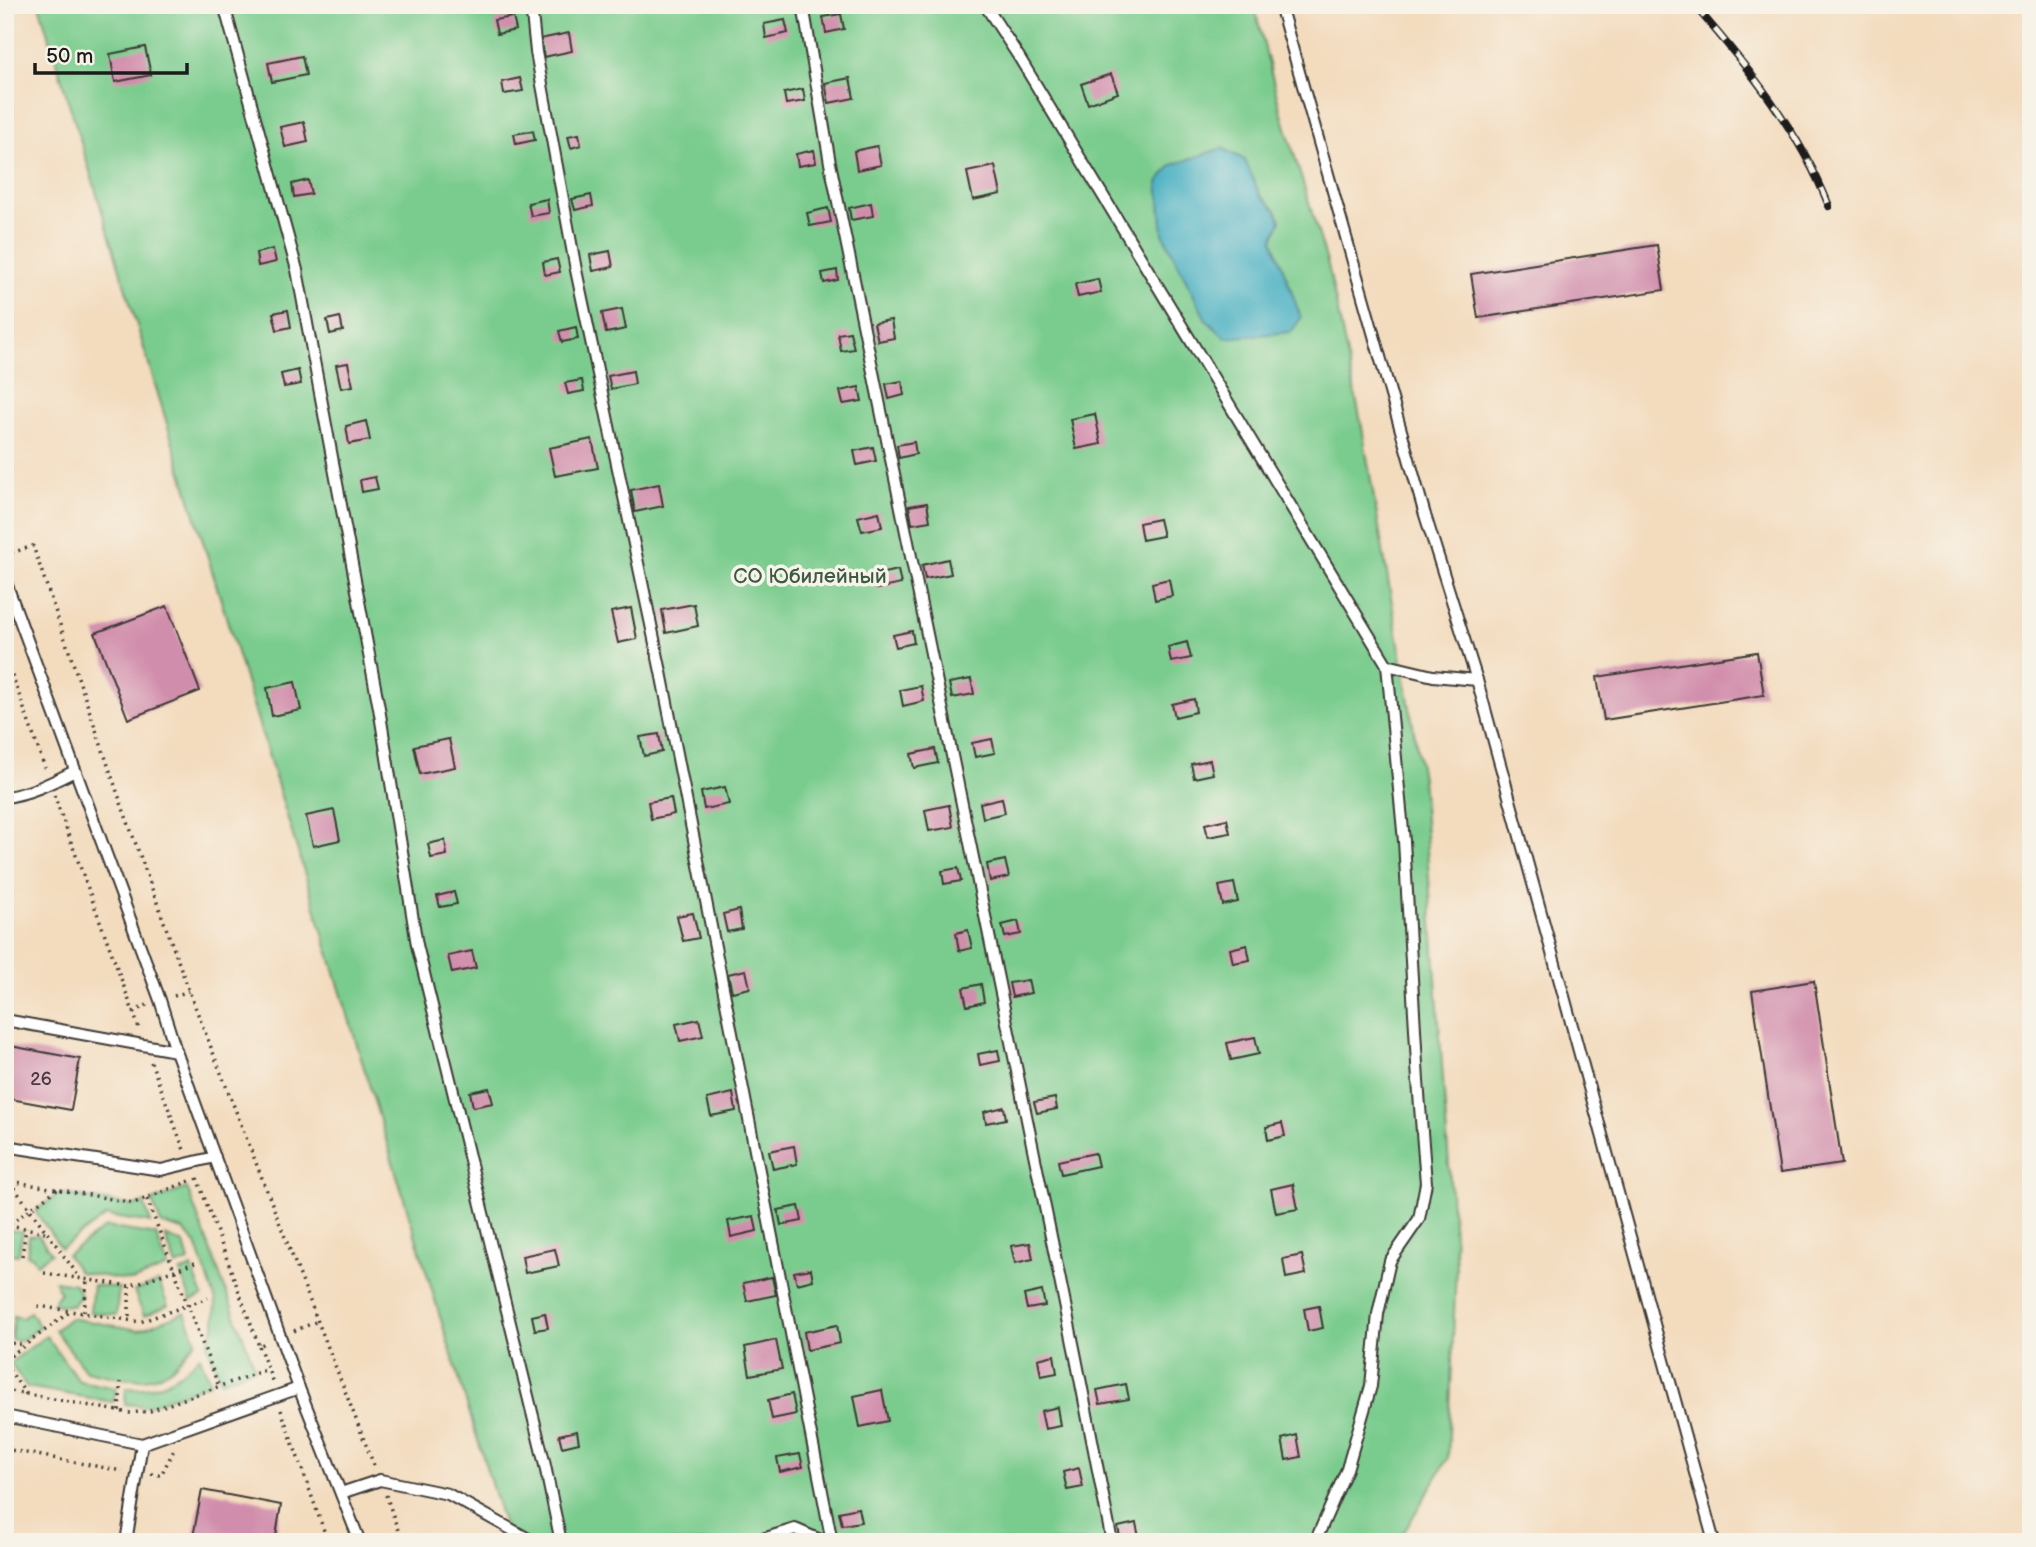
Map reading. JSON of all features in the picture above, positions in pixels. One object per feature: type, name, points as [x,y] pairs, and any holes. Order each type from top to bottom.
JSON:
[{"type":"lane","points":[[224,5],[297,270],[379,708],[417,945],[544,1461],[561,1542]]},
{"type":"lane","points":[[531,5],[536,52],[576,270],[664,685],[832,1542]]},
{"type":"lane","points":[[803,5],[836,190],[1076,1353],[1112,1542]]},
{"type":"lane","points":[[985,5],[1387,665],[1404,841],[1426,1182],[1419,1219],[1390,1261],[1378,1314],[1371,1386],[1348,1469],[1315,1542]]},
{"type":"lane","points":[[1280,5],[1425,515],[1476,680],[1714,1542]]},
{"type":"lane","points":[[5,580],[8,599],[160,1000],[176,1051],[299,1388],[360,1542]]},
{"type":"lane","points":[[1387,665],[1433,677],[1476,680]]},
{"type":"lane","points":[[5,797],[50,783],[75,771]]},
{"type":"lane","points":[[5,1020],[176,1051]]},
{"type":"lane","points":[[5,1146],[161,1170],[215,1157]]},
{"type":"lane","points":[[5,1416],[142,1444],[299,1388]]},
{"type":"lane","points":[[126,1542],[142,1444]]},
{"type":"lane","points":[[341,1493],[380,1480],[447,1494],[534,1542]]},
{"type":"lane","points":[[753,1542],[795,1529],[825,1542]]},
{"type":"path","points":[[5,555],[33,546],[189,991],[402,1542]]},
{"type":"path","points":[[5,654],[145,1045],[268,1369],[328,1542]]},
{"type":"path","points":[[7,1180],[134,1203],[197,1178]]},
{"type":"path","points":[[7,1180],[80,1278]]},
{"type":"path","points":[[7,1226],[57,1189]]},
{"type":"path","points":[[147,1198],[219,1387]]},
{"type":"path","points":[[7,1226],[46,1232]]},
{"type":"path","points":[[22,1256],[26,1228]]},
{"type":"path","points":[[44,1273],[128,1286],[195,1263]]},
{"type":"path","points":[[84,1313],[87,1280]]},
{"type":"path","points":[[128,1286],[129,1320]]},
{"type":"path","points":[[38,1306],[140,1322],[208,1298]]},
{"type":"path","points":[[26,1394],[5,1362],[71,1311]]},
{"type":"path","points":[[13,1314],[6,1342],[25,1345]]},
{"type":"path","points":[[259,1346],[318,1321]]},
{"type":"path","points":[[5,1390],[129,1413],[150,1410],[268,1369]]},
{"type":"path","points":[[119,1411],[121,1382]]},
{"type":"green space","name":"СО Юбилейный","points":[[39,5],[1254,5],[1280,108],[1328,265],[1361,422],[1422,778],[1456,1266],[1448,1458],[1398,1542],[509,1542]]},
{"type":"green space","points":[[187,1188],[255,1368],[221,1381],[207,1345],[215,1324],[216,1301],[196,1244],[183,1230],[161,1224],[152,1201]]},
{"type":"green space","points":[[60,1193],[134,1206],[144,1203],[151,1223],[106,1216],[61,1248],[35,1211]]},
{"type":"green space","points":[[106,1227],[156,1235],[168,1267],[132,1281],[79,1272],[67,1255]]},
{"type":"green space","points":[[11,1230],[23,1232],[18,1255],[5,1256],[5,1234]]},
{"type":"green space","points":[[38,1235],[51,1253],[37,1264],[33,1257],[27,1255],[29,1236]]},
{"type":"green space","points":[[165,1236],[184,1244],[189,1261],[176,1266]]},
{"type":"green space","points":[[192,1268],[203,1296],[191,1301],[180,1272]]},
{"type":"green space","points":[[55,1281],[75,1284],[81,1296],[72,1306],[52,1304],[60,1293]]},
{"type":"green space","points":[[159,1282],[168,1306],[144,1316],[134,1291]]},
{"type":"green space","points":[[93,1285],[119,1288],[116,1315],[90,1312]]},
{"type":"green space","points":[[30,1312],[40,1327],[21,1341],[11,1339],[14,1316],[22,1318]]},
{"type":"green space","points":[[185,1312],[196,1341],[169,1370],[150,1378],[128,1379],[86,1371],[55,1330],[70,1318],[139,1330]]},
{"type":"green space","points":[[46,1336],[79,1381],[116,1388],[113,1402],[27,1387],[10,1363]]},
{"type":"green space","points":[[200,1356],[210,1383],[148,1406],[125,1404],[126,1388],[149,1388],[167,1382]]},
{"type":"water","points":[[1222,148],[1245,160],[1260,195],[1276,210],[1281,220],[1273,240],[1301,318],[1291,332],[1226,338],[1206,320],[1163,234],[1158,182],[1172,165]]},
{"type":"building","points":[[841,14],[844,29],[826,33],[823,17]]},
{"type":"building","points":[[513,17],[516,30],[497,34],[494,20]]},
{"type":"building","points":[[785,20],[788,33],[766,38],[764,24]]},
{"type":"building","points":[[569,33],[572,51],[544,57],[540,39]]},
{"type":"building","points":[[145,47],[151,75],[115,82],[110,54]]},
{"type":"building","points":[[302,56],[306,75],[272,82],[268,63]]},
{"type":"building","points":[[1111,74],[1118,93],[1088,104],[1081,84]]},
{"type":"building","points":[[520,78],[523,91],[504,94],[502,82]]},
{"type":"building","points":[[850,78],[854,98],[829,103],[825,83]]},
{"type":"building","points":[[803,89],[805,101],[786,104],[784,93]]},
{"type":"building","points":[[304,122],[308,142],[285,147],[280,127]]},
{"type":"building","points":[[533,131],[535,140],[516,144],[514,134]]},
{"type":"building","points":[[579,134],[581,145],[571,148],[568,136]]},
{"type":"building","points":[[877,146],[881,165],[857,170],[854,151]]},
{"type":"building","points":[[814,150],[816,163],[798,166],[796,154]]},
{"type":"building","points":[[995,166],[1001,194],[973,200],[967,172]]},
{"type":"building","points":[[308,180],[311,194],[294,197],[292,184]]},
{"type":"building","points":[[591,195],[593,206],[575,210],[572,199]]},
{"type":"building","points":[[547,199],[549,213],[531,216],[528,203]]},
{"type":"building","points":[[871,203],[873,216],[851,220],[849,208]]},
{"type":"building","points":[[828,208],[831,222],[810,226],[807,213]]},
{"type":"building","points":[[1657,245],[1664,290],[1478,318],[1471,274]]},
{"type":"building","points":[[273,249],[276,262],[258,266],[256,253]]},
{"type":"building","points":[[610,251],[613,267],[593,271],[590,255]]},
{"type":"building","points":[[557,259],[560,272],[545,275],[543,262]]},
{"type":"building","points":[[837,270],[838,280],[824,283],[822,273]]},
{"type":"building","points":[[1098,279],[1101,292],[1078,297],[1075,284]]},
{"type":"building","points":[[622,309],[626,329],[606,333],[602,313]]},
{"type":"building","points":[[288,310],[291,327],[277,330],[273,313]]},
{"type":"building","points":[[340,317],[343,331],[330,334],[327,320]]},
{"type":"building","points":[[891,320],[894,338],[878,341],[874,323]]},
{"type":"building","points":[[576,327],[578,339],[562,342],[559,331]]},
{"type":"building","points":[[850,332],[854,349],[841,351],[838,334]]},
{"type":"building","points":[[348,363],[353,386],[341,388],[336,365]]},
{"type":"building","points":[[298,370],[301,384],[284,387],[281,374]]},
{"type":"building","points":[[633,371],[635,384],[611,389],[608,376]]},
{"type":"building","points":[[582,380],[584,391],[568,394],[565,383]]},
{"type":"building","points":[[902,381],[904,395],[889,399],[886,384]]},
{"type":"building","points":[[859,387],[862,401],[843,404],[840,391]]},
{"type":"building","points":[[1095,414],[1101,444],[1076,449],[1070,419]]},
{"type":"building","points":[[366,421],[370,440],[349,444],[346,426]]},
{"type":"building","points":[[592,439],[598,468],[555,476],[549,448]]},
{"type":"building","points":[[914,442],[916,454],[899,458],[897,445]]},
{"type":"building","points":[[873,447],[876,461],[857,465],[854,451]]},
{"type":"building","points":[[375,477],[378,489],[362,492],[360,480]]},
{"type":"building","points":[[659,484],[663,506],[635,512],[631,490]]},
{"type":"building","points":[[927,503],[930,521],[912,524],[909,506]]},
{"type":"building","points":[[879,512],[882,527],[862,531],[858,517]]},
{"type":"building","points":[[1159,519],[1163,536],[1142,540],[1139,523]]},
{"type":"building","points":[[948,559],[951,574],[925,579],[922,565]]},
{"type":"building","points":[[898,570],[901,584],[877,589],[874,575]]},
{"type":"building","points":[[1169,579],[1172,596],[1155,600],[1152,583]]},
{"type":"building","points":[[694,604],[698,626],[666,633],[662,610]]},
{"type":"building","points":[[167,606],[200,691],[128,719],[95,633]]},
{"type":"building","points":[[631,608],[637,639],[618,643],[611,612]]},
{"type":"building","points":[[912,631],[914,643],[896,647],[893,635]]},
{"type":"building","points":[[1187,642],[1191,658],[1171,662],[1168,647]]},
{"type":"building","points":[[1757,652],[1764,695],[1604,720],[1597,677]]},
{"type":"building","points":[[971,679],[974,694],[952,698],[949,683]]},
{"type":"building","points":[[295,682],[301,710],[272,716],[267,688]]},
{"type":"building","points":[[921,686],[924,701],[903,706],[900,690]]},
{"type":"building","points":[[1194,699],[1196,712],[1175,717],[1172,704]]},
{"type":"building","points":[[659,734],[662,752],[644,756],[640,737]]},
{"type":"building","points":[[449,739],[455,767],[420,774],[414,746]]},
{"type":"building","points":[[992,739],[995,753],[975,757],[972,743]]},
{"type":"building","points":[[935,749],[938,763],[914,768],[911,754]]},
{"type":"building","points":[[1210,760],[1213,774],[1194,778],[1191,764]]},
{"type":"building","points":[[725,787],[729,804],[704,809],[701,792]]},
{"type":"building","points":[[671,798],[674,814],[651,819],[648,802]]},
{"type":"building","points":[[1002,798],[1005,813],[983,818],[980,803]]},
{"type":"building","points":[[949,805],[953,827],[929,831],[925,810]]},
{"type":"building","points":[[334,810],[340,840],[313,846],[306,816]]},
{"type":"building","points":[[1227,819],[1230,833],[1208,837],[1205,824]]},
{"type":"building","points":[[445,840],[447,855],[431,858],[428,844]]},
{"type":"building","points":[[1005,860],[1009,877],[990,881],[987,864]]},
{"type":"building","points":[[958,868],[961,881],[944,884],[942,871]]},
{"type":"building","points":[[1234,883],[1238,902],[1223,905],[1219,886]]},
{"type":"building","points":[[454,892],[457,904],[440,907],[437,896]]},
{"type":"building","points":[[739,910],[742,929],[727,932],[723,914]]},
{"type":"building","points":[[693,913],[699,938],[683,941],[677,916]]},
{"type":"building","points":[[1018,921],[1021,934],[1005,937],[1002,925]]},
{"type":"building","points":[[968,930],[972,948],[959,951],[956,933]]},
{"type":"building","points":[[1247,945],[1250,960],[1233,963],[1230,949]]},
{"type":"building","points":[[472,951],[476,968],[452,973],[448,956]]},
{"type":"building","points":[[746,970],[750,988],[732,992],[728,974]]},
{"type":"building","points":[[1028,980],[1031,993],[1012,997],[1009,983]]},
{"type":"building","points":[[1814,981],[1842,1164],[1780,1173],[1752,991]]},
{"type":"building","points":[[981,984],[984,1002],[967,1006],[963,988]]},
{"type":"building","points":[[699,1019],[703,1036],[680,1041],[676,1024]]},
{"type":"building","points":[[1255,1037],[1259,1054],[1231,1060],[1227,1043]]},
{"type":"building","points":[[5,1045],[80,1059],[71,1110],[5,1098]]},
{"type":"building","points":[[998,1050],[1000,1061],[980,1065],[978,1054]]},
{"type":"building","points":[[489,1088],[493,1103],[473,1107],[470,1092]]},
{"type":"building","points":[[733,1093],[736,1111],[711,1116],[707,1099]]},
{"type":"building","points":[[1055,1098],[1057,1109],[1037,1113],[1034,1102]]},
{"type":"building","points":[[1004,1107],[1006,1119],[986,1123],[984,1112]]},
{"type":"building","points":[[1282,1123],[1285,1136],[1268,1140],[1266,1127]]},
{"type":"building","points":[[794,1146],[797,1164],[773,1169],[769,1151]]},
{"type":"building","points":[[1095,1153],[1098,1166],[1061,1174],[1058,1161]]},
{"type":"building","points":[[1293,1184],[1298,1209],[1276,1213],[1271,1189]]},
{"type":"building","points":[[799,1206],[802,1221],[781,1225],[778,1210]]},
{"type":"building","points":[[754,1216],[757,1231],[731,1237],[728,1221]]},
{"type":"building","points":[[1030,1243],[1033,1259],[1015,1263],[1011,1246]]},
{"type":"building","points":[[555,1249],[559,1266],[525,1273],[522,1256]]},
{"type":"building","points":[[1302,1255],[1306,1274],[1286,1278],[1283,1259]]},
{"type":"building","points":[[811,1269],[813,1280],[797,1284],[794,1272]]},
{"type":"building","points":[[772,1277],[776,1295],[747,1301],[743,1283]]},
{"type":"building","points":[[1042,1291],[1045,1306],[1027,1309],[1024,1295]]},
{"type":"building","points":[[1319,1306],[1323,1328],[1308,1331],[1304,1309]]},
{"type":"building","points":[[545,1313],[548,1328],[535,1330],[532,1316]]},
{"type":"building","points":[[837,1325],[840,1343],[807,1350],[804,1332]]},
{"type":"building","points":[[776,1340],[782,1369],[750,1375],[745,1347]]},
{"type":"building","points":[[1054,1355],[1057,1373],[1041,1376],[1038,1359]]},
{"type":"building","points":[[1126,1384],[1129,1399],[1100,1404],[1097,1390]]},
{"type":"building","points":[[882,1390],[888,1421],[860,1427],[854,1396]]},
{"type":"building","points":[[792,1394],[796,1414],[772,1419],[768,1400]]},
{"type":"building","points":[[1058,1407],[1061,1426],[1045,1429],[1041,1411]]},
{"type":"building","points":[[577,1431],[579,1443],[562,1447],[559,1435]]},
{"type":"building","points":[[1297,1435],[1301,1457],[1286,1460],[1282,1439]]},
{"type":"building","points":[[800,1454],[803,1467],[780,1472],[777,1458]]},
{"type":"building","points":[[1079,1468],[1083,1487],[1067,1490],[1063,1472]]},
{"type":"building","points":[[202,1490],[281,1505],[275,1542],[192,1542]]},
{"type":"building","points":[[858,1508],[861,1522],[842,1525],[839,1512]]},
{"type":"building","points":[[1136,1523],[1140,1542],[1121,1542],[1118,1527]]},
{"type":"railway","points":[[1694,5],[1752,76],[1788,126],[1829,206]]}]
